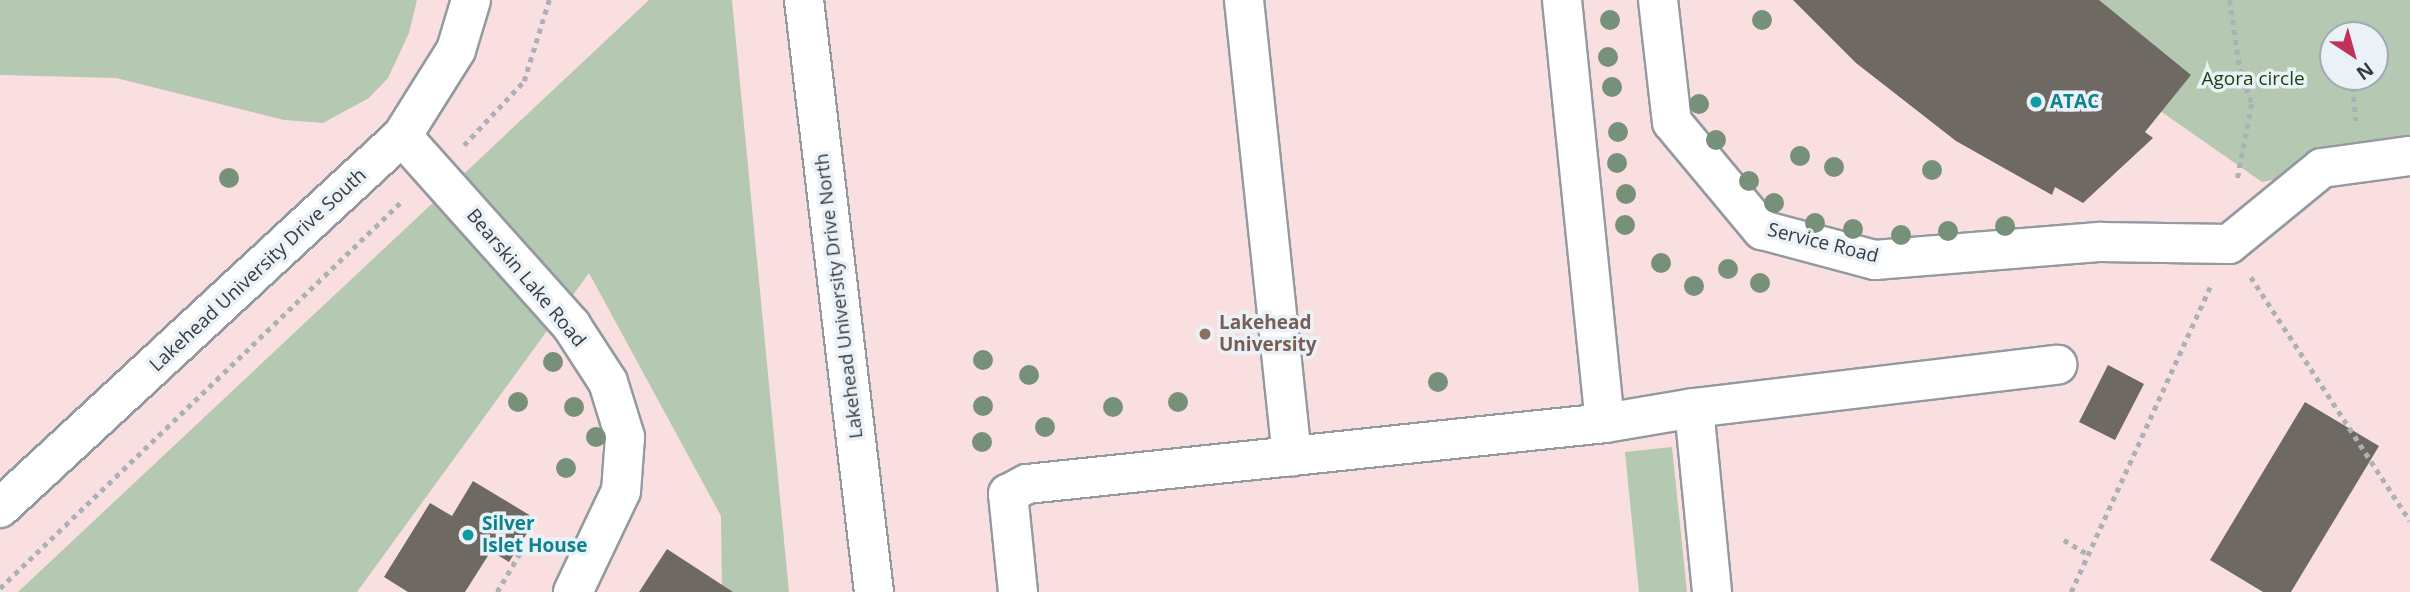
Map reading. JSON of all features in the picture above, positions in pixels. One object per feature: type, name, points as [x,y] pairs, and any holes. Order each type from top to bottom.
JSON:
[{"type":"lane","name":"Lakehead University Drive South","points":[[0,508],[402,136],[456,50],[471,0]]},
{"type":"lane","name":"Lakehead University Drive North","points":[[804,0],[874,592]]},
{"type":"lane","points":[[1244,0],[1292,456]]},
{"type":"lane","points":[[1562,0],[1605,423]]},
{"type":"lane","name":"Service Road","points":[[1658,0],[1672,122],[1762,230],[1875,260],[2101,242],[2229,244]]},
{"type":"lane","name":"Bearskin Lake Road","points":[[402,136],[571,324],[608,382],[625,437],[621,491],[579,582]]},
{"type":"lane","points":[[2229,244],[2322,168],[2410,156]]},
{"type":"lane","points":[[1018,592],[1008,494],[1027,484],[1605,423],[1694,408],[2057,365]]},
{"type":"lane","points":[[1694,408],[1712,592]]},
{"type":"path","points":[[0,588],[481,129],[524,81],[550,0]]},
{"type":"path","points":[[2071,592],[2229,244],[2252,104],[2240,69],[2230,0]]},
{"type":"path","points":[[2229,244],[2410,521]]},
{"type":"path","points":[[497,592],[530,536],[579,582]]},
{"type":"path","points":[[2064,540],[2089,555]]},
{"type":"shaded area","name":"Lakehead University","points":[[0,0],[2410,0],[2410,592],[0,592]]},
{"type":"green space","points":[[0,0],[417,0],[409,33],[388,78],[369,98],[323,123],[284,120],[116,78],[0,75]]},
{"type":"green space","points":[[649,0],[732,0],[789,592],[722,592],[721,516],[589,273],[357,592],[18,592]]},
{"type":"green space","name":"Agora circle","points":[[2001,0],[2410,0],[2410,155],[2262,182]]},
{"type":"green space","points":[[1672,447],[1687,592],[1639,592],[1625,452]]},
{"type":"building","name":"ATAC","points":[[1793,0],[2099,0],[2191,75],[2145,132],[2153,138],[2083,203],[2055,187],[2052,195],[1956,141],[1856,63]]},
{"type":"building","points":[[2108,365],[2144,384],[2115,440],[2079,422]]},
{"type":"building","points":[[2305,402],[2379,446],[2291,592],[2263,592],[2210,560]]},
{"type":"building","name":"Silver Islet House","points":[[473,481],[536,519],[509,562],[491,551],[465,592],[408,592],[384,577],[430,503],[452,516]]},
{"type":"building","points":[[667,549],[733,592],[639,592]]},
{"type":"place","name":"ATAC","points":[[2036,102]]},
{"type":"place","name":"Lakehead University","points":[[1205,334]]},
{"type":"place","name":"Silver Islet House","points":[[468,535]]}]
